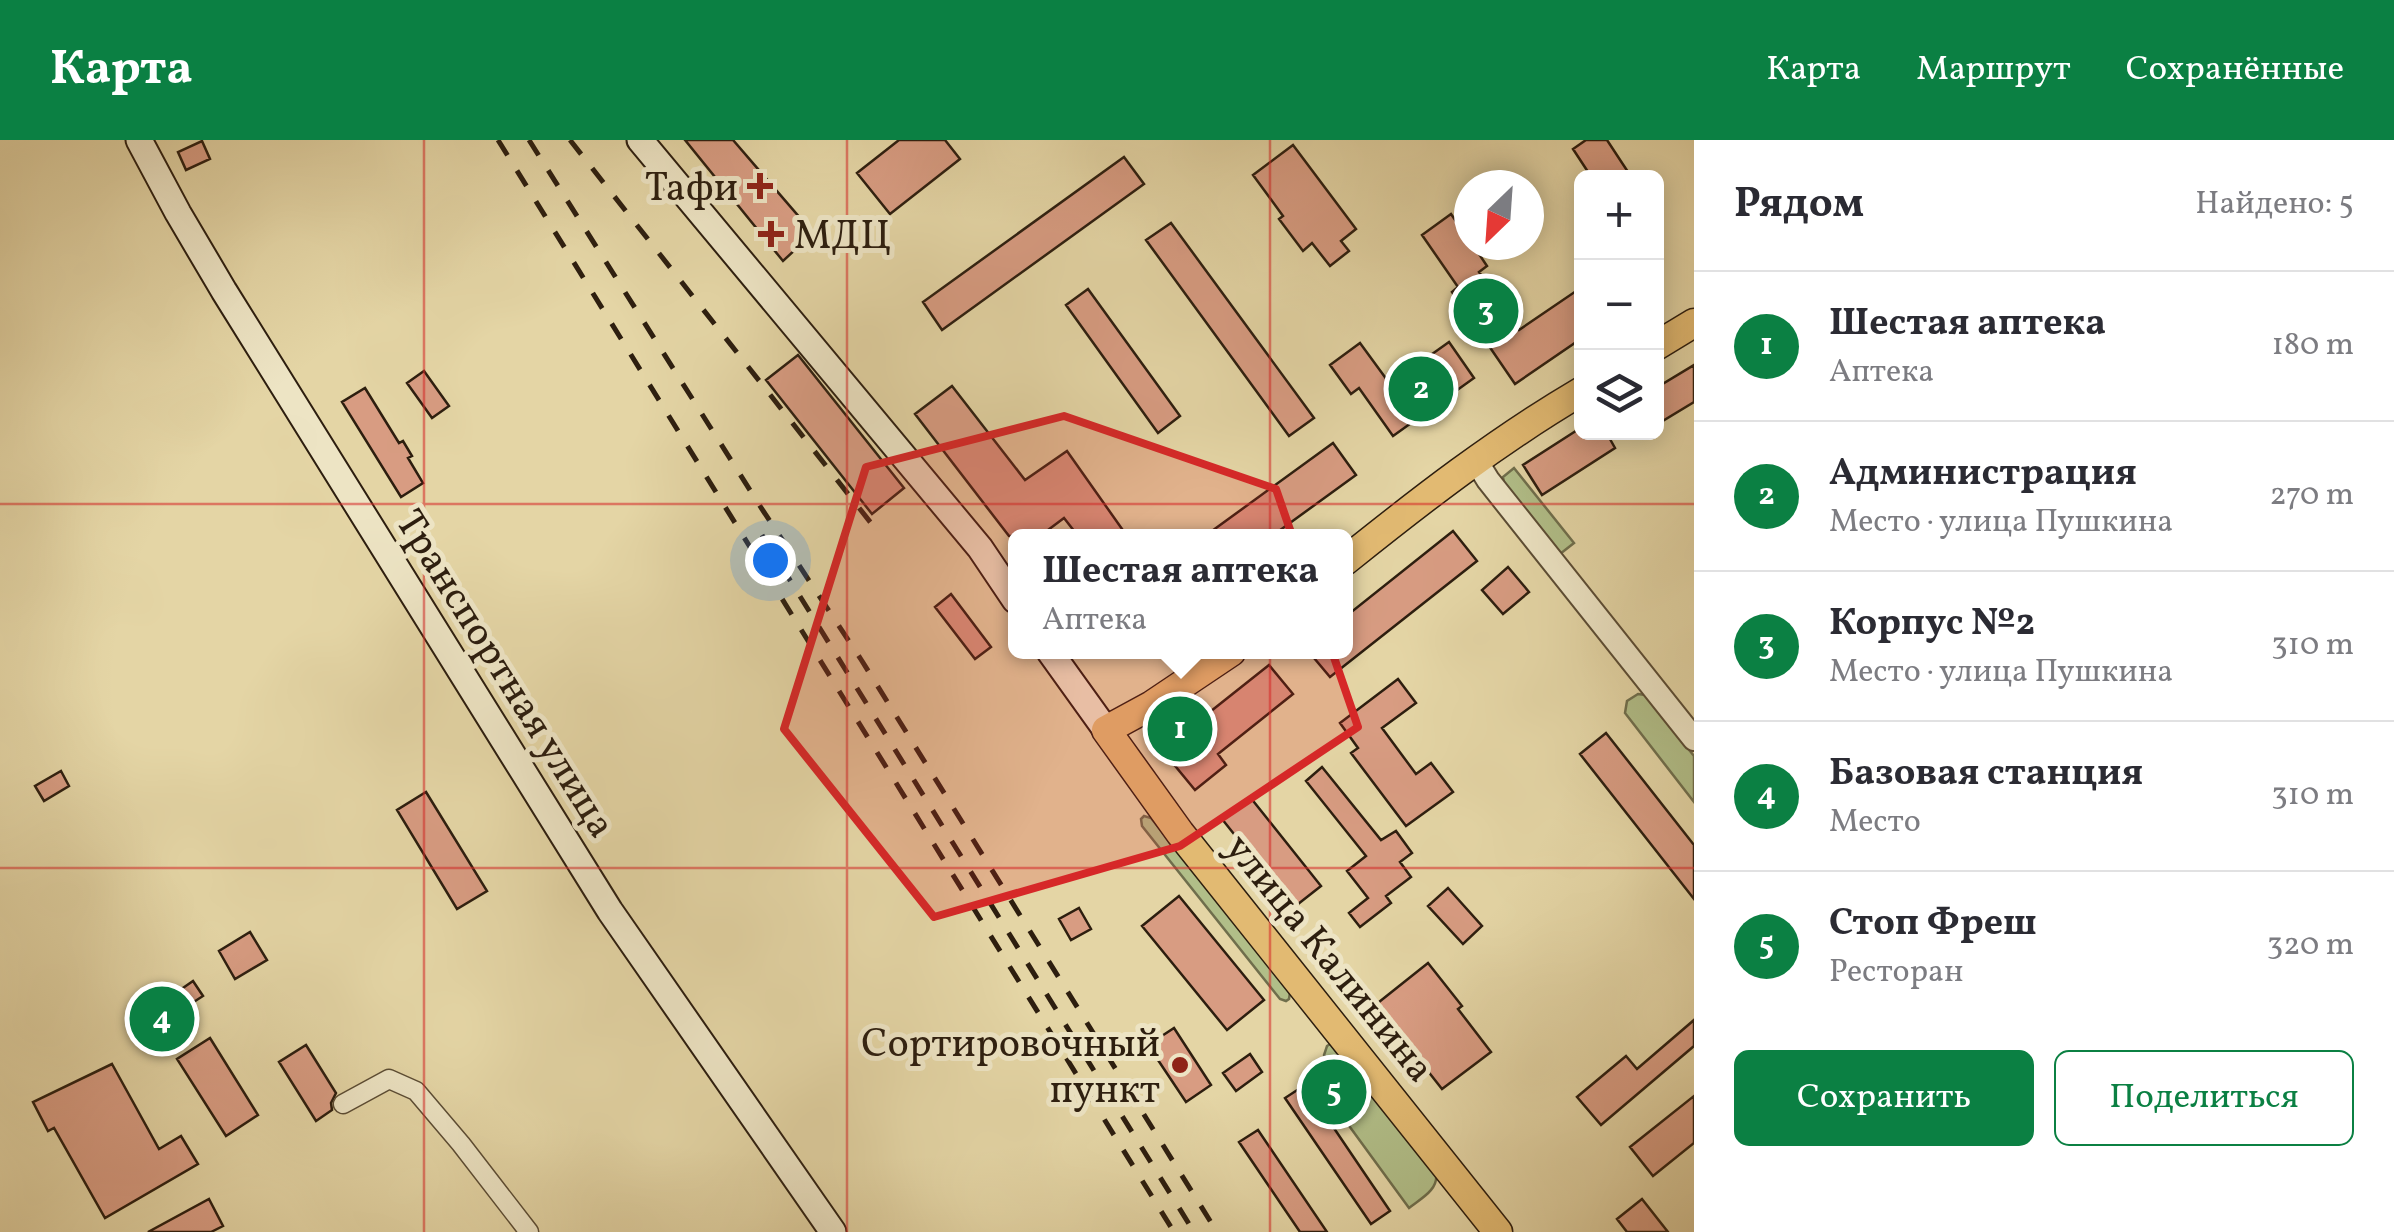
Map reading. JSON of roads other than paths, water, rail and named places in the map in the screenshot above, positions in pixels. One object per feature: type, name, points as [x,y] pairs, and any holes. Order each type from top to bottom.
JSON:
[{"type":"main road","name":"Транспортная улица","points":[[140,140],[224,291],[610,911],[833,1232]]},
{"type":"main road","points":[[640,140],[944,504],[1008,590]]},
{"type":"main road","points":[[1664,341],[1694,323]]},
{"type":"main road","points":[[1353,555],[1476,459],[1574,396]]},
{"type":"main road","points":[[1055,659],[1106,730],[1221,659]]},
{"type":"main road","name":"улица Калинина","points":[[1106,730],[1180,833],[1498,1232]]},
{"type":"street","points":[[1476,459],[1488,480],[1694,738]]},
{"type":"street","points":[[343,1104],[390,1079],[416,1091],[529,1232]]},
{"type":"railway","points":[[498,140],[1174,1232]]},
{"type":"railway","points":[[529,140],[862,661],[1217,1232]]},
{"type":"railway","points":[[570,140],[878,532]]},
{"type":"railway","points":[[762,535],[1194,1232]]},
{"type":"place","name":"Тафи","points":[[760,186]]},
{"type":"place","name":"МДЦ","points":[[771,234]]},
{"type":"place","name":"Корпус №2","points":[[1486,311]]},
{"type":"place","name":"Администрация","points":[[1421,389]]},
{"type":"place","name":"Шестая аптека","points":[[1180,729]]},
{"type":"place","name":"Базовая станция","points":[[162,1019]]},
{"type":"place","name":"Сортировочный пункт","points":[[1180,1065]]},
{"type":"place","name":"Стоп Фреш","points":[[1334,1092]]}]
